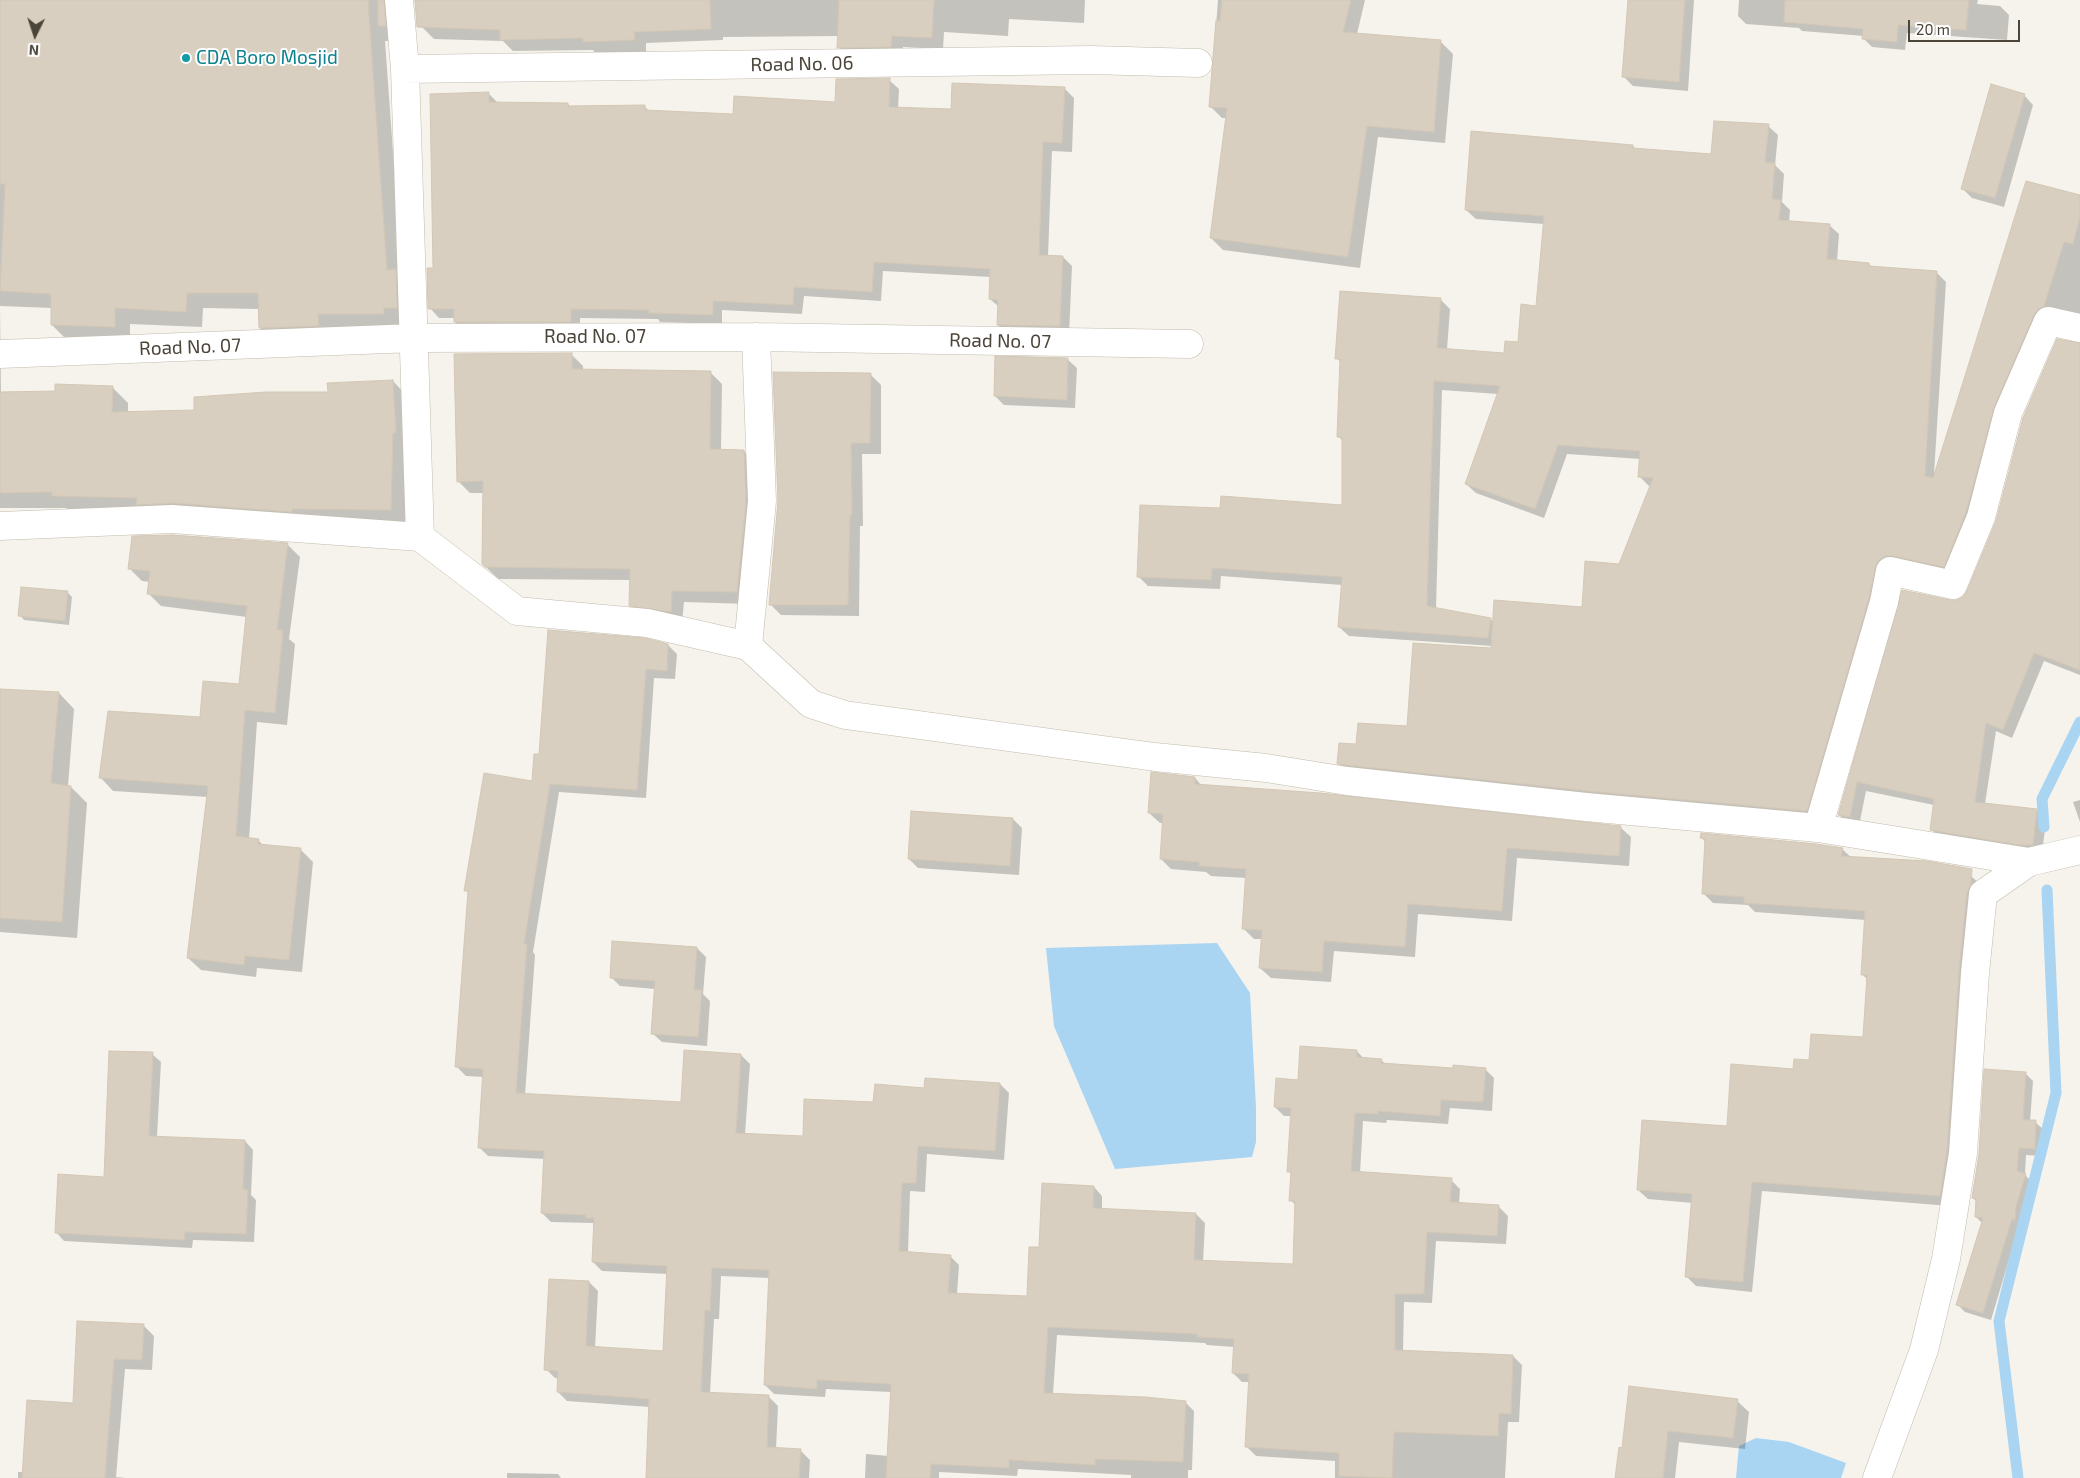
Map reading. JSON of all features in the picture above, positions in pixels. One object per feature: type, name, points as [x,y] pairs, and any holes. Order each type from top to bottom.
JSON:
[{"type":"street","points":[[400,0],[405,69],[420,537]]},
{"type":"street","name":"Road No. 06","points":[[405,69],[1091,60],[1198,63]]},
{"type":"street","points":[[1818,828],[1884,602],[1890,571],[1953,585],[1981,517],[2008,414],[2048,321],[2080,328]]},
{"type":"street","points":[[748,646],[762,501],[756,336]]},
{"type":"street","name":"Road No. 07","points":[[0,354],[414,338],[756,336],[1190,344]]},
{"type":"street","points":[[0,526],[172,519],[420,537],[517,611],[647,623],[748,646],[811,704],[845,715],[1155,757],[1266,768],[1346,781],[1586,807],[1818,828],[2029,862]]},
{"type":"street","points":[[1877,1478],[1924,1350],[1946,1259],[1964,1153],[1975,973],[1983,894],[2029,862],[2080,850]]},
{"type":"water","points":[[1217,943],[1250,993],[1256,1108],[1256,1142],[1252,1157],[1115,1169],[1054,1026],[1046,948]]},
{"type":"water","points":[[1756,1438],[1789,1442],[1846,1463],[1841,1478],[1736,1478],[1739,1446]]},
{"type":"building","points":[[0,0],[368,0],[387,270],[396,269],[397,308],[384,308],[384,314],[318,314],[319,326],[259,328],[258,293],[187,293],[186,312],[115,308],[115,327],[51,325],[51,294],[0,291],[5,184],[0,184]]},
{"type":"building","points":[[378,0],[384,0],[386,26],[378,26]]},
{"type":"building","points":[[415,0],[710,0],[711,29],[634,32],[635,40],[583,42],[583,38],[500,40],[500,30],[417,27]]},
{"type":"building","points":[[839,0],[934,0],[932,38],[892,36],[891,47],[837,48]]},
{"type":"building","points":[[1222,0],[1351,0],[1343,32],[1441,40],[1434,132],[1367,126],[1348,257],[1210,238],[1227,108],[1209,107],[1216,20],[1220,21]]},
{"type":"building","points":[[1628,0],[1685,0],[1679,82],[1622,77]]},
{"type":"building","points":[[1785,0],[1969,0],[1966,30],[1898,25],[1897,42],[1862,39],[1863,29],[1784,22]]},
{"type":"building","points":[[890,78],[889,107],[951,109],[952,83],[1065,87],[1062,143],[1043,142],[1039,255],[1063,256],[1060,326],[997,325],[998,300],[989,299],[990,269],[874,262],[872,292],[794,287],[793,305],[713,301],[713,315],[649,313],[649,310],[571,309],[571,322],[454,322],[454,309],[428,309],[427,268],[433,268],[430,94],[489,92],[489,102],[568,103],[568,106],[645,105],[645,110],[733,114],[734,96],[835,102],[836,79]]},
{"type":"building","points":[[1991,84],[2025,94],[1995,198],[1961,189]]},
{"type":"building","points":[[1714,121],[1769,124],[1765,162],[1775,163],[1772,199],[1781,200],[1779,220],[1830,224],[1827,259],[1869,263],[1869,266],[1937,271],[1925,476],[1933,478],[2026,181],[2080,195],[2080,217],[2073,244],[2064,242],[2044,306],[2038,309],[2034,315],[1994,407],[1966,512],[1944,567],[1893,556],[1885,556],[1878,561],[1807,811],[1588,791],[1337,764],[1339,743],[1356,744],[1358,723],[1407,726],[1413,643],[1491,648],[1494,600],[1582,607],[1585,561],[1619,564],[1653,478],[1638,477],[1640,451],[1558,445],[1535,509],[1465,484],[1500,386],[1434,381],[1427,606],[1491,618],[1488,638],[1338,627],[1342,577],[1212,568],[1211,580],[1137,577],[1140,505],[1220,508],[1221,496],[1342,505],[1342,437],[1337,437],[1340,359],[1335,359],[1340,291],[1441,298],[1437,348],[1504,353],[1505,341],[1518,342],[1521,304],[1536,306],[1544,216],[1465,210],[1471,131],[1633,145],[1633,148],[1711,154]]},
{"type":"building","points":[[2057,339],[2080,343],[2080,670],[2034,653],[2003,730],[1986,723],[1975,802],[2037,809],[2033,845],[2019,845],[1930,830],[1934,799],[1857,782],[1850,817],[1838,815],[1902,590],[1950,600],[1963,597],[1967,591],[1996,521],[2023,418]]},
{"type":"building","points":[[572,353],[572,369],[711,371],[710,449],[744,450],[746,501],[737,592],[672,591],[671,612],[629,606],[630,569],[485,567],[482,564],[483,481],[457,482],[454,354]]},
{"type":"building","points":[[995,356],[1068,358],[1067,400],[994,396]]},
{"type":"building","points":[[773,372],[871,373],[870,443],[851,443],[852,515],[850,515],[848,605],[769,605],[778,501]]},
{"type":"building","points":[[393,380],[396,433],[393,433],[391,510],[292,509],[292,512],[173,503],[136,505],[137,498],[52,496],[52,492],[0,493],[0,392],[55,391],[55,384],[113,386],[112,412],[194,410],[194,397],[266,392],[328,392],[327,383]]},
{"type":"building","points":[[172,535],[288,543],[277,630],[283,630],[275,713],[245,710],[236,836],[259,839],[258,844],[301,848],[289,960],[245,956],[244,965],[187,958],[208,786],[99,778],[108,711],[200,717],[203,681],[239,684],[247,606],[147,594],[150,571],[128,569],[132,536]]},
{"type":"building","points":[[21,587],[68,591],[65,621],[18,616]]},
{"type":"building","points":[[548,630],[645,638],[668,644],[667,671],[646,669],[637,790],[550,784],[524,944],[527,944],[516,1093],[681,1102],[684,1050],[741,1054],[736,1133],[803,1136],[804,1099],[873,1102],[875,1084],[924,1088],[925,1078],[1000,1083],[995,1151],[918,1146],[916,1183],[902,1183],[899,1251],[951,1255],[948,1293],[1027,1296],[1029,1247],[1039,1247],[1042,1183],[1094,1186],[1093,1208],[1196,1213],[1194,1260],[1293,1264],[1295,1201],[1289,1201],[1291,1172],[1287,1172],[1291,1108],[1274,1107],[1276,1078],[1298,1080],[1300,1046],[1357,1050],[1357,1057],[1382,1059],[1381,1063],[1453,1068],[1453,1065],[1486,1068],[1483,1102],[1441,1100],[1440,1116],[1378,1111],[1378,1114],[1355,1113],[1351,1171],[1452,1178],[1450,1202],[1499,1205],[1497,1236],[1427,1232],[1424,1294],[1395,1294],[1395,1350],[1513,1355],[1511,1414],[1499,1413],[1498,1436],[1394,1432],[1392,1478],[1339,1476],[1339,1453],[1245,1447],[1249,1374],[1232,1373],[1234,1339],[1197,1337],[1197,1334],[1048,1327],[1044,1393],[1145,1397],[1186,1401],[1183,1462],[1095,1459],[1095,1465],[1009,1460],[1009,1468],[931,1464],[930,1478],[886,1478],[891,1384],[817,1380],[817,1389],[764,1385],[769,1270],[712,1268],[710,1311],[705,1310],[701,1392],[769,1395],[767,1447],[801,1449],[799,1478],[646,1478],[649,1399],[557,1392],[558,1371],[544,1370],[549,1279],[589,1281],[586,1346],[663,1351],[667,1266],[592,1262],[594,1218],[586,1218],[586,1215],[541,1213],[544,1151],[478,1148],[483,1069],[455,1067],[468,891],[464,891],[484,773],[532,781],[534,754],[539,754]]},
{"type":"building","points":[[0,689],[59,692],[51,783],[71,786],[62,922],[0,918]]},
{"type":"building","points":[[1151,772],[1195,777],[1195,784],[1320,793],[1621,826],[1619,856],[1507,848],[1502,911],[1408,904],[1405,947],[1324,941],[1322,972],[1259,968],[1262,930],[1242,929],[1246,869],[1199,866],[1199,862],[1160,859],[1163,814],[1148,813]]},
{"type":"building","points":[[911,811],[1013,818],[1010,866],[908,859]]},
{"type":"building","points":[[1701,833],[1843,848],[1841,856],[1927,861],[1972,869],[1971,884],[1967,892],[1959,971],[1947,1151],[1940,1196],[1752,1182],[1743,1282],[1685,1277],[1692,1194],[1637,1190],[1642,1120],[1727,1126],[1731,1064],[1793,1069],[1794,1059],[1809,1060],[1811,1034],[1863,1037],[1867,975],[1861,975],[1865,911],[1744,903],[1744,897],[1702,894],[1705,839],[1700,838]]},
{"type":"building","points":[[612,941],[697,947],[694,990],[702,990],[698,1037],[651,1034],[655,981],[610,978]]},
{"type":"building","points":[[109,1051],[153,1052],[149,1136],[245,1140],[243,1189],[248,1190],[246,1234],[185,1232],[184,1240],[55,1233],[58,1174],[104,1177]]},
{"type":"building","points":[[1984,1069],[2026,1072],[2023,1120],[2036,1120],[2035,1149],[2019,1148],[2017,1171],[2026,1174],[2016,1206],[2015,1220],[2012,1219],[1983,1313],[1956,1305],[1983,1218],[1975,1217],[1976,1199],[1972,1198],[1979,1154]]},
{"type":"building","points":[[77,1321],[144,1324],[142,1360],[114,1359],[105,1478],[22,1478],[27,1400],[73,1403]]},
{"type":"building","points":[[1629,1386],[1738,1399],[1733,1438],[1668,1431],[1663,1478],[1615,1478],[1619,1447],[1622,1448]]},
{"type":"waterway","points":[[2044,827],[2042,799],[2080,722]]},
{"type":"waterway","points":[[2018,1478],[1999,1321],[2056,1093],[2047,890]]},
{"type":"place","name":"CDA Boro Mosjid","points":[[186,58]]}]
